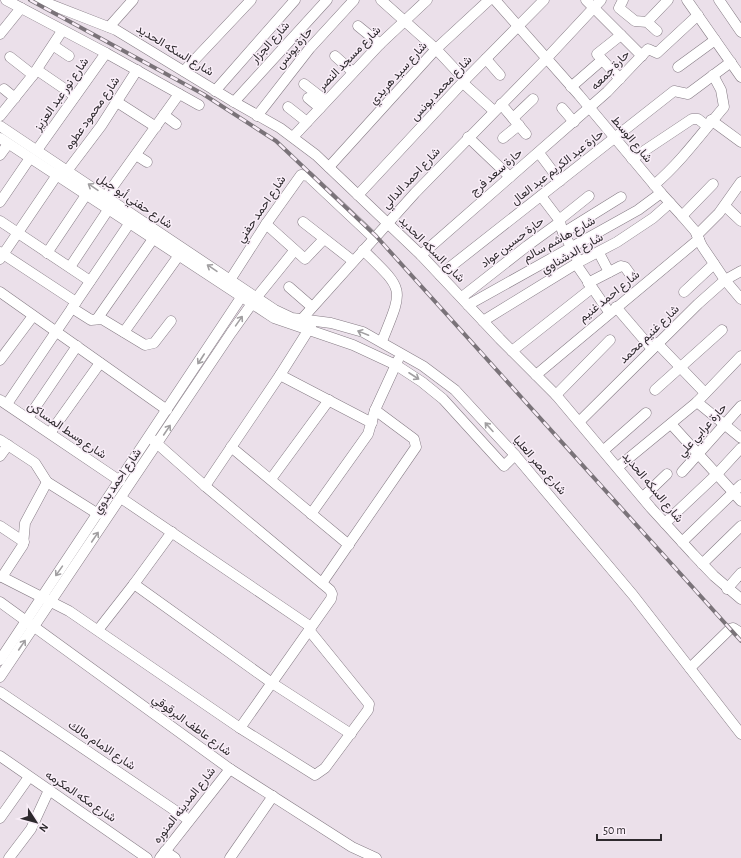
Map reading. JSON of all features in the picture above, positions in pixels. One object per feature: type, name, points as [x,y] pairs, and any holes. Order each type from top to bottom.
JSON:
[{"type":"street","points":[[6,0],[106,53],[199,105]]},
{"type":"street","name":"شارع السكه الحديد","points":[[39,0],[109,27],[293,136],[329,167],[440,275],[580,421],[642,497],[702,564],[741,599]]},
{"type":"street","points":[[109,27],[133,0]]},
{"type":"street","points":[[184,71],[251,0]]},
{"type":"street","points":[[215,90],[295,0]]},
{"type":"street","name":"شارع الجزار","points":[[234,102],[327,0]]},
{"type":"street","name":"حارة يونس","points":[[257,116],[310,48],[354,0]]},
{"type":"street","points":[[381,0],[436,49],[464,82],[516,121],[526,134]]},
{"type":"street","name":"شارع مسجد النصر","points":[[293,136],[380,44],[427,0]]},
{"type":"street","name":"شارع سيد هريدي","points":[[329,167],[436,49],[489,0]]},
{"type":"street","name":"شارع الوسط","points":[[495,0],[682,216],[698,237],[714,264],[741,299]]},
{"type":"street","name":"شارع محمد يونس","points":[[358,195],[517,26],[544,0]]},
{"type":"street","points":[[586,0],[621,35],[645,52],[657,53],[698,15]]},
{"type":"street","name":"شارع احمد الدالي","points":[[301,320],[387,223],[601,0]]},
{"type":"street","points":[[623,0],[619,8],[636,21],[647,22],[657,31]]},
{"type":"street","points":[[647,22],[668,0]]},
{"type":"street","points":[[687,0],[741,77]]},
{"type":"street","points":[[719,0],[741,32]]},
{"type":"street","points":[[0,34],[20,8]]},
{"type":"street","points":[[358,26],[380,44]]},
{"type":"street","points":[[0,116],[35,73],[54,46],[62,31]]},
{"type":"street","points":[[620,79],[598,54],[621,35]]},
{"type":"street","points":[[678,67],[716,40]]},
{"type":"street","points":[[54,46],[69,56]]},
{"type":"street","name":"حارة جمعه","points":[[589,108],[620,79],[645,52]]},
{"type":"street","name":"شارع نور عبد العزيز","points":[[37,150],[106,53]]},
{"type":"street","points":[[335,56],[353,72]]},
{"type":"street","points":[[10,57],[75,96]]},
{"type":"street","points":[[486,59],[500,75]]},
{"type":"street","points":[[571,87],[602,60]]},
{"type":"street","name":"حارة عبد الكريم عبد العال","points":[[440,275],[615,139],[674,91],[688,94],[731,62]]},
{"type":"street","name":"شارع محمود عطوه","points":[[1,255],[62,171],[117,102],[137,70]]},
{"type":"street","points":[[654,185],[679,162],[724,105],[721,90],[713,75]]},
{"type":"street","points":[[304,84],[323,104]]},
{"type":"street","points":[[4,88],[15,98]]},
{"type":"street","points":[[106,196],[178,94]]},
{"type":"street","points":[[308,98],[323,104]]},
{"type":"street","points":[[503,138],[533,99]]},
{"type":"street","points":[[117,102],[156,127]]},
{"type":"street","points":[[288,107],[307,122]]},
{"type":"street","points":[[562,108],[574,122]]},
{"type":"street","name":"حارة سعد فرج","points":[[420,255],[589,108]]},
{"type":"street","points":[[164,115],[176,124]]},
{"type":"street","points":[[632,159],[692,119],[698,119],[709,123],[741,142]]},
{"type":"street","name":"شارع حفني أبو جبل","points":[[0,126],[37,150],[62,171],[86,195],[153,239],[181,252],[230,280],[243,294]]},
{"type":"street","points":[[468,137],[510,177]]},
{"type":"street","points":[[0,155],[4,141]]},
{"type":"street","name":"شارع حفني أبو جبل","points":[[4,141],[30,158],[62,171],[106,196],[181,252],[253,301]]},
{"type":"street","points":[[539,153],[560,181]]},
{"type":"street","points":[[136,155],[147,162]]},
{"type":"street","points":[[0,202],[30,158]]},
{"type":"street","name":"شارع احمد حفني","points":[[230,280],[298,177],[305,175],[374,238]]},
{"type":"street","name":"شارع احمد غنيم","points":[[536,375],[698,237],[725,206],[741,182]]},
{"type":"street","points":[[682,216],[713,184]]},
{"type":"street","name":"شارع هاشم سالم","points":[[465,301],[571,247],[638,210],[661,193]]},
{"type":"street","points":[[47,253],[86,195]]},
{"type":"street","points":[[541,196],[560,221],[564,233],[590,286],[612,310],[680,368],[705,393]]},
{"type":"street","name":"حارة حسين عواد","points":[[465,301],[526,246],[560,221],[589,196]]},
{"type":"street","points":[[564,233],[621,197]]},
{"type":"street","name":"شارع الدشناوي","points":[[483,321],[653,218],[670,203]]},
{"type":"street","points":[[725,206],[741,221]]},
{"type":"street","points":[[70,268],[108,210]]},
{"type":"street","points":[[0,221],[90,281]]},
{"type":"street","points":[[303,222],[353,262]]},
{"type":"street","points":[[3,402],[56,332],[129,224]]},
{"type":"street","points":[[266,224],[294,251],[306,259],[324,239]]},
{"type":"street","points":[[96,319],[153,239]]},
{"type":"street","points":[[363,250],[393,279],[396,286],[398,299],[382,341]]},
{"type":"street","name":"شارع احمد بدوي","points":[[0,660],[51,602],[253,301],[294,251]]},
{"type":"street","points":[[124,332],[181,252]]},
{"type":"street","points":[[599,252],[609,272]]},
{"type":"street","points":[[1,255],[74,305],[88,319],[102,319],[140,343],[150,345],[158,340],[171,322]]},
{"type":"street","points":[[684,292],[714,264]]},
{"type":"street","points":[[512,351],[609,272],[623,266],[630,274]]},
{"type":"street","name":"شارع غنيم محمد","points":[[580,421],[654,346],[726,280],[741,270]]},
{"type":"street","points":[[290,287],[312,307]]},
{"type":"street","points":[[0,292],[167,410]]},
{"type":"street","name":"شارع احمد بدوي","points":[[0,677],[31,623],[41,597],[120,481],[243,294]]},
{"type":"street","name":"شارع مصر العليا","points":[[253,301],[301,320],[396,365],[422,382],[443,400],[504,466],[515,456]]},
{"type":"street","name":"شارع مصر العليا","points":[[253,301],[274,318],[311,326],[331,323],[348,327],[382,341],[424,366],[455,390],[515,456],[633,595],[741,734]]},
{"type":"street","points":[[0,360],[33,316]]},
{"type":"street","points":[[205,486],[280,375],[311,326]]},
{"type":"street","points":[[655,390],[722,330]]},
{"type":"street","points":[[556,395],[610,340]]},
{"type":"street","points":[[28,418],[77,346]]},
{"type":"street","points":[[310,514],[360,447],[402,353]]},
{"type":"street","points":[[618,467],[697,402],[741,356]]},
{"type":"street","points":[[50,433],[100,363]]},
{"type":"street","points":[[280,375],[372,423]]},
{"type":"street","points":[[271,480],[329,400]]},
{"type":"street","name":"شارع وسط المساكن","points":[[3,402],[120,481]]},
{"type":"street","points":[[697,402],[741,438]]},
{"type":"street","name":"حارة عرابي علي","points":[[682,472],[741,406]]},
{"type":"street","points":[[322,583],[416,447],[414,439],[376,410]]},
{"type":"street","points":[[604,450],[646,413]]},
{"type":"street","points":[[671,424],[741,501]]},
{"type":"street","points":[[149,437],[205,486],[322,583],[330,590],[332,596],[240,728]]},
{"type":"street","points":[[0,456],[4,442],[35,463],[47,482],[98,514]]},
{"type":"street","points":[[231,447],[349,545]]},
{"type":"street","points":[[665,523],[717,474],[741,448]]},
{"type":"street","points":[[642,497],[667,474]]},
{"type":"street","points":[[47,482],[25,523],[24,542],[1,576],[51,602],[98,630],[240,728],[315,775],[325,768],[368,710],[368,700],[310,629],[122,498]]},
{"type":"street","points":[[682,542],[741,485]]},
{"type":"street","points":[[0,526],[24,542]]},
{"type":"street","points":[[98,630],[172,532]]},
{"type":"street","points":[[702,564],[739,533]]},
{"type":"street","points":[[727,588],[741,573]]},
{"type":"street","points":[[134,584],[272,683],[351,734]]},
{"type":"street","name":"شارع عاطف البرقوقي","points":[[0,602],[31,623],[230,769],[352,847],[376,858]]},
{"type":"street","points":[[690,668],[730,629],[733,628],[741,633]]},
{"type":"street","name":"شارع الامام مالك","points":[[0,692],[189,820]]},
{"type":"street","name":"شارع مكه المكرمه","points":[[0,756],[147,858]]},
{"type":"street","name":"شارع المدينه المنوره","points":[[162,854],[230,769]]},
{"type":"street","points":[[0,818],[29,777]]},
{"type":"street","points":[[9,858],[32,829],[49,790]]},
{"type":"street","points":[[230,858],[274,796]]},
{"type":"street","points":[[162,854],[175,858]]},
{"type":"railway","points":[[30,0],[203,94],[276,141],[376,236],[741,641]]}]
